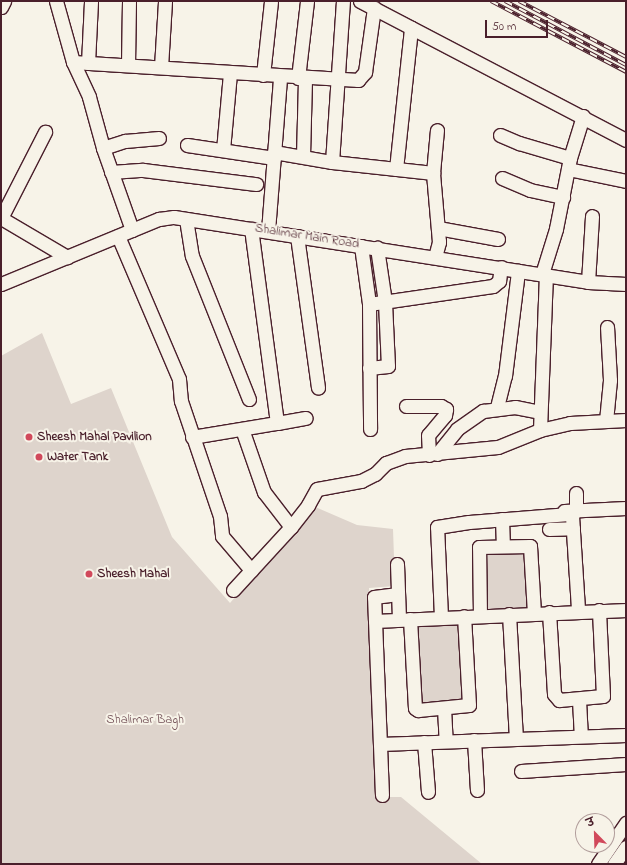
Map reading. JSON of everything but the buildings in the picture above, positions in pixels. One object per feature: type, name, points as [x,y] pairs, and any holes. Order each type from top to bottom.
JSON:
[{"type":"street","points":[[1,7],[4,1]]},
{"type":"street","points":[[56,1],[73,62],[89,97],[103,148],[132,230]]},
{"type":"street","points":[[88,63],[91,1]]},
{"type":"street","points":[[128,65],[129,1]]},
{"type":"street","points":[[161,67],[165,1]]},
{"type":"street","points":[[263,75],[271,1]]},
{"type":"street","points":[[303,156],[302,78],[307,1]]},
{"type":"street","points":[[332,162],[343,1]]},
{"type":"street","points":[[360,1],[375,5],[626,134]]},
{"type":"street","points":[[73,62],[161,67],[280,77],[358,80],[364,75],[375,5]]},
{"type":"street","points":[[375,5],[411,28],[583,116],[626,140]]},
{"type":"street","points":[[396,169],[411,28]]},
{"type":"street","points":[[223,150],[230,73]]},
{"type":"street","points":[[268,231],[280,77]]},
{"type":"street","points":[[540,430],[544,275],[556,229],[569,164],[583,116]]},
{"type":"street","points":[[435,257],[439,242],[433,173],[437,130]]},
{"type":"street","points":[[45,132],[1,218],[66,257]]},
{"type":"street","points":[[500,134],[519,144],[569,164],[626,181]]},
{"type":"street","points":[[103,148],[125,141],[159,138]]},
{"type":"street","points":[[187,145],[274,155],[303,156],[332,162],[433,173]]},
{"type":"street","points":[[111,172],[143,170],[256,184]]},
{"type":"street","points":[[502,178],[530,190],[563,197]]},
{"type":"street","points":[[588,282],[592,216]]},
{"type":"street","name":"Shalimar Main Road","points":[[1,284],[159,219],[174,217],[501,267],[588,282],[626,284]]},
{"type":"street","points":[[186,219],[193,261],[249,399]]},
{"type":"street","points":[[438,228],[498,239]]},
{"type":"street","points":[[251,229],[277,423]]},
{"type":"street","points":[[118,236],[179,378],[180,401],[220,516],[222,536],[251,570]]},
{"type":"street","points":[[297,236],[318,388]]},
{"type":"street","points":[[361,246],[369,304],[370,429]]},
{"type":"street","points":[[369,368],[388,366],[385,302],[377,248]]},
{"type":"street","points":[[369,304],[493,286],[499,281],[501,267]]},
{"type":"street","points":[[497,408],[505,376],[518,271]]},
{"type":"street","points":[[606,421],[610,380],[607,327]]},
{"type":"street","points":[[406,406],[441,406],[446,409],[445,415],[428,435],[433,455]]},
{"type":"street","points":[[433,455],[469,418],[483,411],[497,408],[515,407],[540,412]]},
{"type":"street","points":[[192,437],[306,418]]},
{"type":"street","points":[[233,590],[291,527],[308,505],[317,489],[361,481],[395,459],[498,447],[540,430],[570,423],[626,420]]},
{"type":"street","points":[[242,429],[264,492],[291,527]]},
{"type":"street","points":[[576,493],[576,511]]},
{"type":"street","points":[[444,518],[626,508]]},
{"type":"street","points":[[441,617],[437,527],[502,519],[570,514],[573,528],[578,610]]},
{"type":"street","points":[[502,519],[503,546]]},
{"type":"street","points":[[549,529],[573,528]]},
{"type":"street","points":[[480,615],[477,548],[503,546],[530,546],[534,612]]},
{"type":"street","points":[[397,564],[398,594],[405,619],[415,709],[469,705],[464,616]]},
{"type":"street","points":[[382,795],[375,596],[398,594]]},
{"type":"street","points":[[549,612],[554,697],[559,700],[579,700],[603,696],[599,610]]},
{"type":"street","points":[[376,622],[534,612],[626,610]]},
{"type":"street","points":[[509,614],[516,738]]},
{"type":"street","points":[[579,700],[581,736]]},
{"type":"street","points":[[444,708],[446,741]]},
{"type":"street","points":[[380,744],[626,735]]},
{"type":"street","points":[[474,740],[477,790]]},
{"type":"street","points":[[424,742],[428,792]]},
{"type":"street","points":[[520,771],[626,764]]},
{"type":"street","points":[[600,863],[626,823]]},
{"type":"street","points":[[614,864],[626,847]]},
{"type":"green space","name":"Shalimar Bagh","points":[[42,333],[71,404],[111,388],[172,537],[230,603],[313,506],[357,525],[393,529],[395,586],[369,588],[378,797],[401,797],[482,864],[1,864],[1,356]]},
{"type":"green space","points":[[527,547],[530,610],[483,612],[480,549]]},
{"type":"green space","points":[[462,619],[466,704],[418,706],[413,622]]},
{"type":"railway","points":[[491,1],[626,72]]},
{"type":"railway","points":[[505,1],[626,65]]},
{"type":"railway","points":[[519,1],[626,57]]},
{"type":"place","name":"Sheesh Mahal Pavilion","points":[[29,437]]},
{"type":"place","name":"Water Tank","points":[[39,457]]},
{"type":"place","name":"Sheesh Mahal","points":[[89,574]]}]
